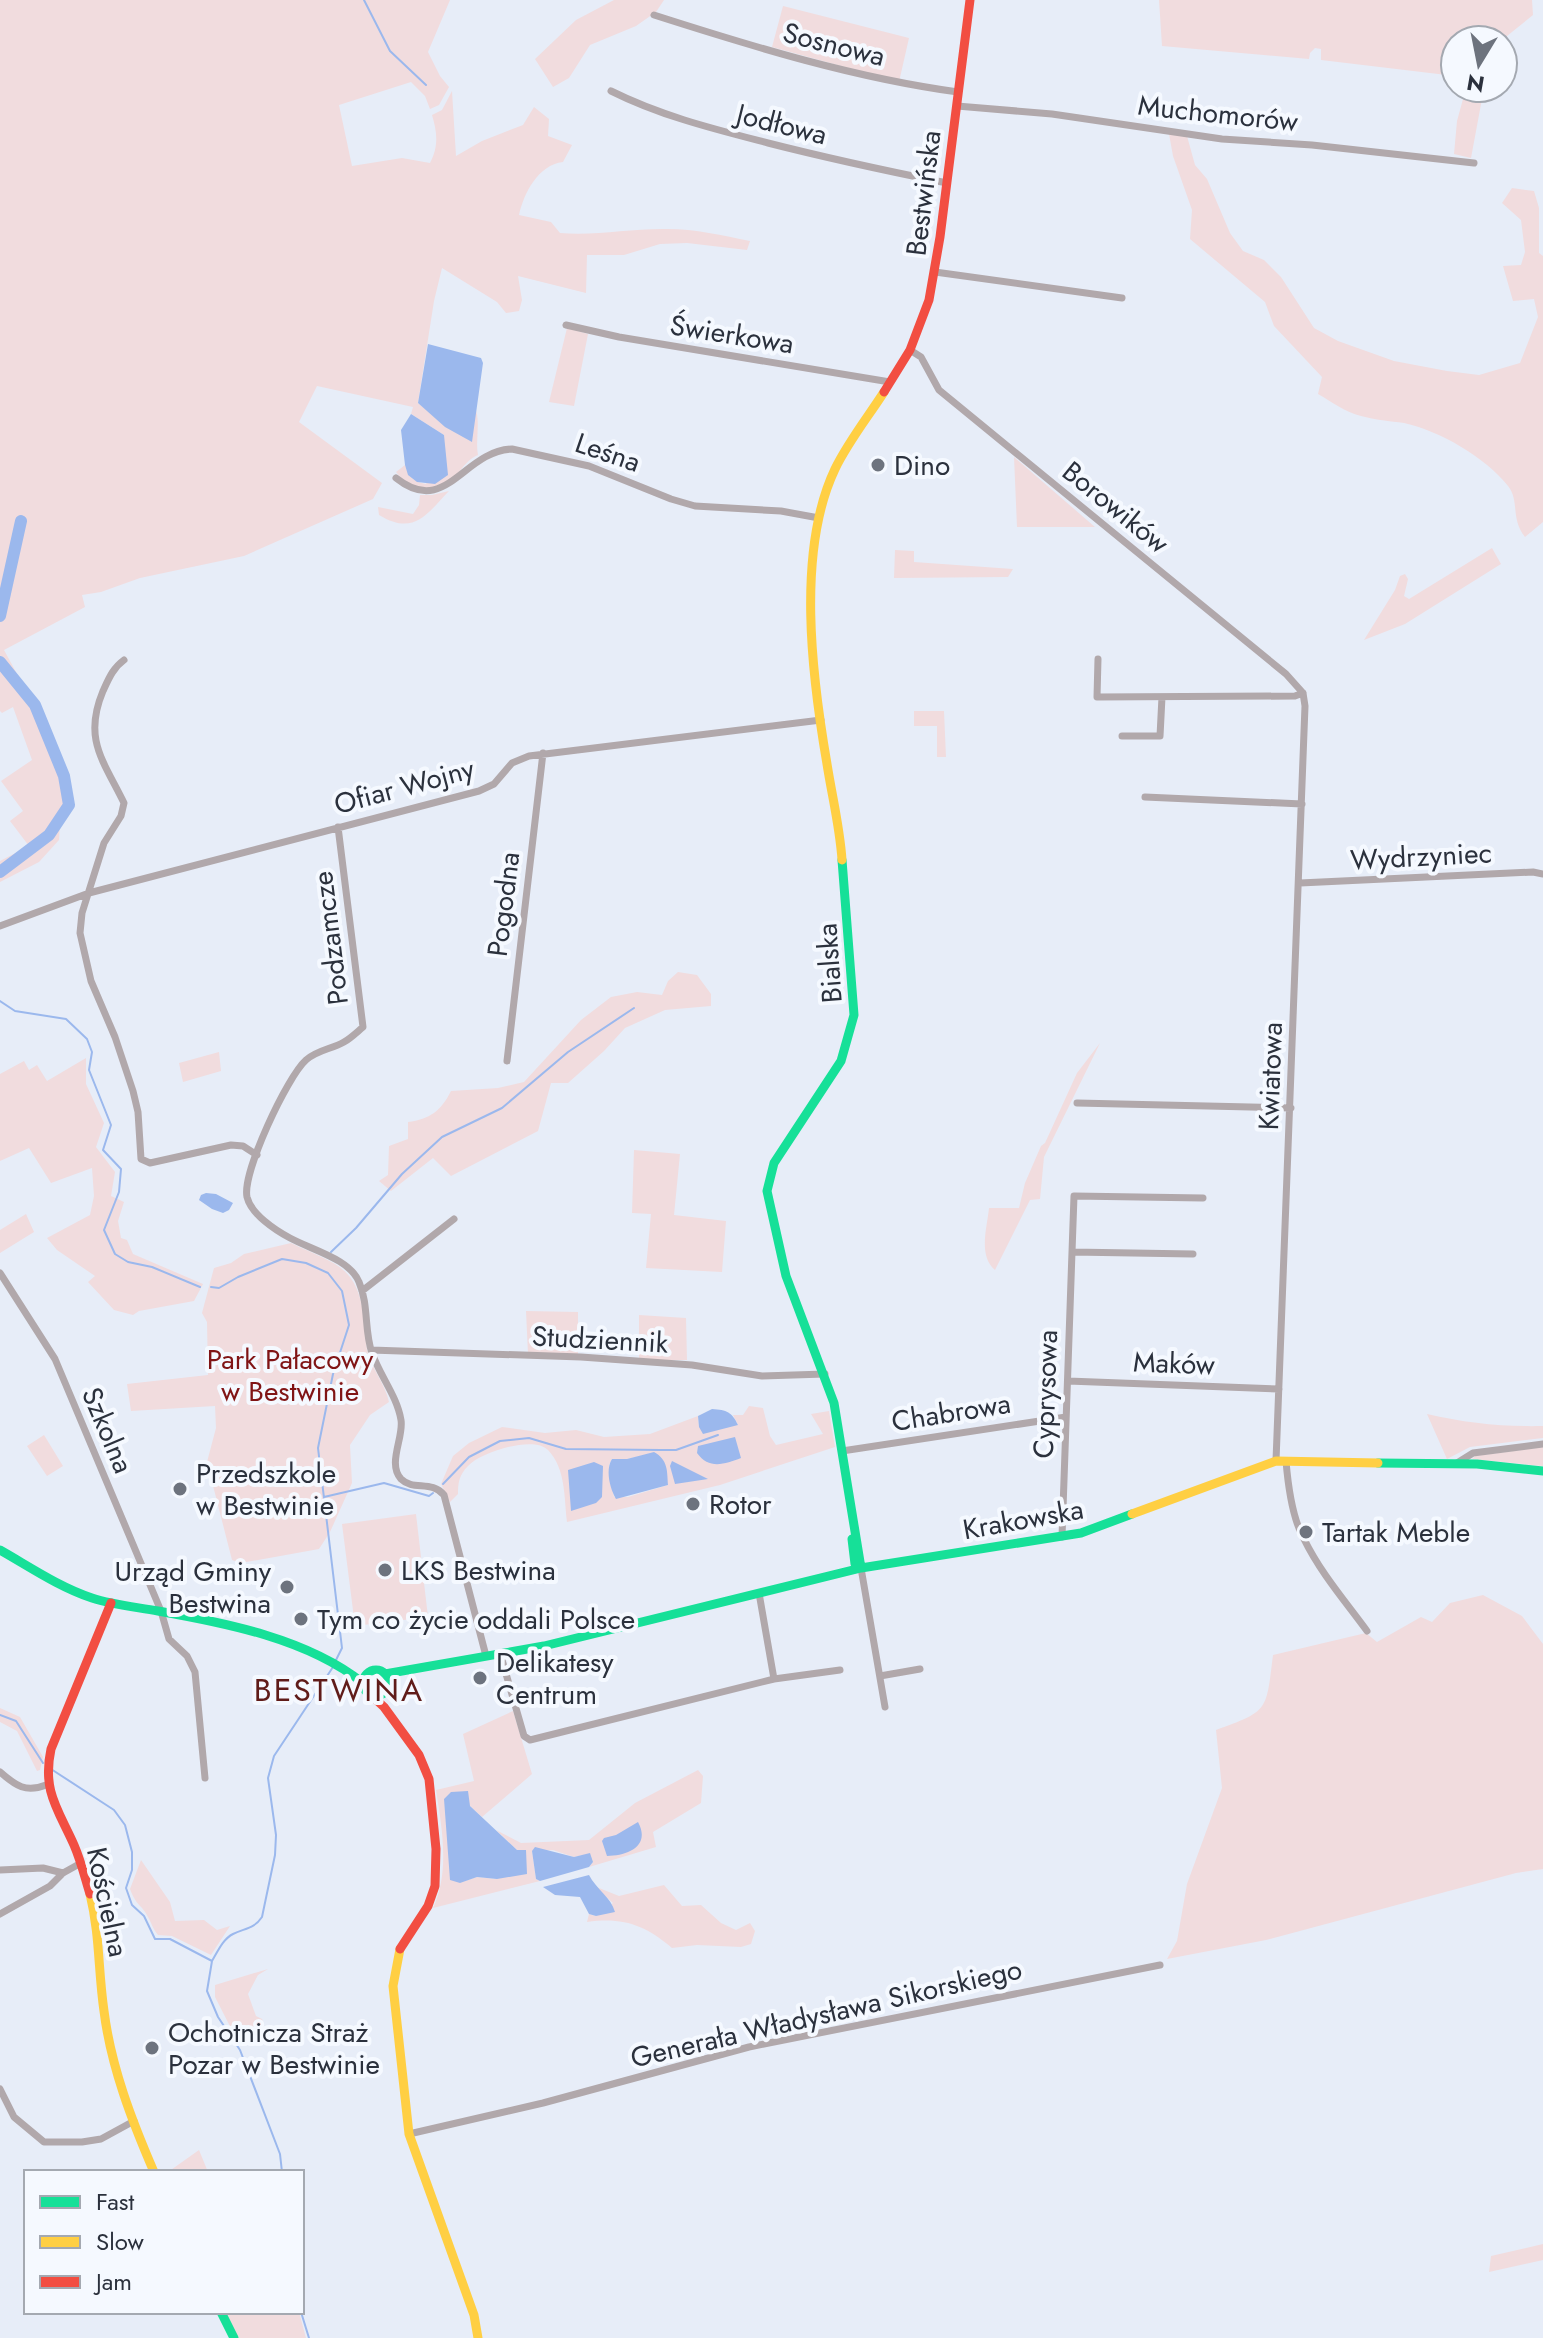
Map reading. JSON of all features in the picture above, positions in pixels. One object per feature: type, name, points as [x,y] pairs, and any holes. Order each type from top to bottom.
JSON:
[{"type":"street","name":"Bestwińska","points":[[890,382],[910,350],[925,316],[935,272],[970,0]]},
{"type":"street","name":"Sosnowa","points":[[654,15],[738,42],[891,81],[958,92]]},
{"type":"street","name":"Jodłowa","points":[[611,91],[671,117],[728,133],[947,183]]},
{"type":"street","name":"Muchomorów","points":[[957,106],[1052,114],[1222,139],[1474,163]]},
{"type":"street","points":[[935,272],[1122,298]]},
{"type":"street","name":"Świerkowa","points":[[566,325],[619,337],[890,382]]},
{"type":"street","name":"Borowików","points":[[910,350],[921,357],[939,390],[1286,674],[1303,693]]},
{"type":"street","name":"Bialska","points":[[862,1562],[853,1526],[834,1403],[788,1283],[767,1191],[774,1163],[841,1061],[854,1015],[841,843],[821,720],[810,591],[819,518],[829,484],[844,451],[890,382]]},
{"type":"street","name":"Leśna","points":[[396,478],[422,492],[433,491],[445,488],[475,461],[504,449],[512,449],[589,466],[695,506],[781,511],[819,518]]},
{"type":"street","points":[[1098,659],[1097,697],[1295,696],[1303,693]]},
{"type":"street","points":[[124,660],[114,667],[94,713],[95,742],[124,803],[121,816],[104,843],[82,913],[80,933],[84,959],[133,1091],[138,1112],[141,1159],[150,1163],[231,1145],[243,1146],[257,1155]]},
{"type":"street","name":"Kwiatowa","points":[[1281,1461],[1279,1389],[1300,883],[1303,693]]},
{"type":"street","points":[[1122,736],[1160,736],[1162,697]]},
{"type":"street","name":"Ofiar Wojny","points":[[0,926],[89,893],[479,791],[494,784],[512,763],[543,753],[821,720]]},
{"type":"street","name":"Pogodna","points":[[507,1061],[543,753]]},
{"type":"street","points":[[1145,797],[1302,804]]},
{"type":"street","name":"Podzamcze","points":[[338,827],[363,1027],[344,1041],[306,1060],[296,1071],[274,1110],[248,1179],[247,1197],[254,1211],[287,1236],[344,1263],[353,1271],[362,1291],[371,1350],[402,1422],[396,1470],[402,1480],[412,1485],[430,1485],[444,1495],[486,1656]]},
{"type":"street","name":"Wydrzyniec","points":[[1300,883],[1543,874]]},
{"type":"street","points":[[1077,1103],[1291,1108]]},
{"type":"street","name":"Cyprysowa","points":[[1062,1537],[1074,1196],[1203,1198]]},
{"type":"street","points":[[362,1291],[454,1219]]},
{"type":"street","points":[[1072,1252],[1193,1254]]},
{"type":"street","name":"Szkolna","points":[[0,1273],[55,1359],[161,1611]]},
{"type":"street","name":"Studziennik","points":[[371,1350],[581,1357],[692,1365],[762,1376],[825,1374]]},
{"type":"street","name":"Maków","points":[[1068,1381],[1279,1389]]},
{"type":"street","name":"Chabrowa","points":[[842,1451],[1066,1417]]},
{"type":"street","points":[[1455,1464],[1473,1453],[1543,1444]]},
{"type":"street","points":[[1281,1461],[1302,1536],[1367,1631]]},
{"type":"street","name":"Krakowska","points":[[385,1674],[544,1646],[835,1575],[862,1562],[1062,1537],[1098,1528],[1281,1461],[1455,1464],[1543,1471]]},
{"type":"street","points":[[0,1550],[71,1589],[111,1603],[161,1611],[268,1639],[336,1663],[381,1671],[385,1674],[387,1696],[395,1721]]},
{"type":"street","points":[[835,1575],[862,1562],[885,1707]]},
{"type":"street","points":[[759,1593],[774,1679]]},
{"type":"street","name":"Kościelna","points":[[111,1603],[47,1766],[46,1785],[81,1863],[100,1945],[104,2013],[110,2040],[134,2121],[153,2170]]},
{"type":"street","points":[[161,1611],[169,1639],[187,1656],[195,1672],[205,1778]]},
{"type":"street","points":[[500,1653],[524,1736],[530,1740],[774,1679],[840,1670]]},
{"type":"street","points":[[336,1663],[363,1683],[395,1721],[427,1772],[437,1860],[435,1886],[431,1901],[402,1942],[393,1971],[409,2134],[474,2315],[478,2338]]},
{"type":"street","name":"Krakowska","points":[[388,1688],[398,1678],[423,1668]]},
{"type":"street","points":[[880,1676],[920,1669]]},
{"type":"street","points":[[363,1683],[371,1671]]},
{"type":"street","points":[[371,1695],[381,1695],[388,1688]]},
{"type":"street","points":[[0,1772],[25,1789],[34,1790],[46,1785]]},
{"type":"street","points":[[0,1914],[50,1886],[63,1873],[81,1863]]},
{"type":"street","points":[[0,1870],[43,1868],[63,1873]]},
{"type":"street","name":"Generała Władysława Sikorskiego","points":[[409,2134],[543,2103],[749,2047],[1160,1965]]},
{"type":"street","points":[[0,2089],[14,2117],[44,2142],[73,2143],[101,2139],[134,2121]]},
{"type":"street","points":[[222,2314],[234,2338]]},
{"type":"green space","points":[[0,0],[450,0],[428,52],[449,87],[439,105],[430,109],[425,96],[411,82],[339,105],[352,166],[402,158],[430,163],[436,139],[432,115],[442,110],[452,91],[456,156],[482,141],[523,125],[534,107],[549,119],[548,136],[572,145],[563,162],[539,174],[524,198],[519,215],[551,222],[560,233],[673,229],[750,241],[747,250],[687,243],[660,244],[624,255],[587,255],[586,293],[518,276],[522,300],[519,311],[506,313],[497,302],[442,268],[418,403],[471,441],[475,407],[478,455],[443,486],[430,490],[417,488],[396,472],[405,465],[412,478],[426,484],[444,435],[411,414],[413,407],[317,386],[299,422],[382,483],[373,499],[244,556],[140,578],[101,592],[82,595],[85,607],[4,650],[48,731],[68,776],[72,808],[60,823],[59,840],[39,862],[0,882],[0,861],[29,846],[10,821],[23,811],[1,781],[32,760],[13,707],[2,713],[0,711]]},
{"type":"green space","points":[[614,0],[664,0],[656,12],[636,26],[590,45],[569,78],[553,87],[535,59],[576,20]]},
{"type":"green space","points":[[1159,0],[1532,0],[1533,15],[1519,26],[1439,24],[1439,74],[1321,60],[1321,49],[1315,48],[1309,59],[1162,46]]},
{"type":"green space","points":[[783,6],[909,38],[899,82],[772,47]]},
{"type":"green space","points":[[1462,104],[1481,104],[1471,158],[1454,154]]},
{"type":"green space","points":[[1169,134],[1187,136],[1195,165],[1207,179],[1230,233],[1243,251],[1264,260],[1281,277],[1314,328],[1338,341],[1394,361],[1447,371],[1479,375],[1520,363],[1538,317],[1534,299],[1513,301],[1503,266],[1521,265],[1525,252],[1521,220],[1502,203],[1512,188],[1534,191],[1539,208],[1539,253],[1543,256],[1543,522],[1525,537],[1520,530],[1514,498],[1508,486],[1487,465],[1461,447],[1418,427],[1355,414],[1318,394],[1322,377],[1274,326],[1265,302],[1190,239],[1192,210],[1173,156]]},
{"type":"green space","points":[[567,328],[588,334],[574,406],[549,402]]},
{"type":"green space","points":[[1014,457],[1095,527],[1017,527]]},
{"type":"green space","points":[[449,491],[426,515],[410,523],[391,521],[379,515],[378,507],[413,514],[419,505],[420,495]]},
{"type":"green space","points":[[1492,548],[1501,564],[1405,624],[1364,640],[1395,590],[1400,576],[1405,574],[1408,579],[1404,596],[1409,599]]},
{"type":"green space","points":[[895,550],[914,551],[914,562],[1013,569],[1008,577],[894,578]]},
{"type":"green space","points":[[914,711],[944,711],[946,757],[937,757],[937,726],[914,726]]},
{"type":"green space","points":[[678,972],[697,975],[711,994],[711,1006],[665,1010],[625,1028],[568,1083],[551,1083],[538,1131],[451,1176],[433,1158],[391,1191],[379,1181],[388,1175],[389,1146],[408,1139],[408,1122],[434,1113],[451,1091],[498,1088],[524,1082],[581,1020],[611,997],[637,992],[662,995],[668,981]]},
{"type":"green space","points":[[1100,1043],[1044,1157],[1040,1199],[1030,1200],[995,1270],[985,1250],[989,1208],[1019,1208],[1025,1183],[1041,1146],[1077,1073]]},
{"type":"green space","points":[[219,1052],[221,1071],[183,1082],[179,1063]]},
{"type":"green space","points":[[86,1058],[86,1084],[104,1123],[96,1147],[115,1172],[111,1196],[124,1202],[118,1221],[121,1238],[127,1240],[133,1254],[203,1284],[194,1301],[139,1311],[133,1315],[114,1310],[88,1282],[95,1276],[57,1250],[47,1238],[90,1215],[94,1196],[92,1168],[51,1183],[29,1148],[0,1161],[0,1074],[24,1061],[29,1070],[37,1065],[47,1081]]},
{"type":"green space","points":[[634,1150],[680,1154],[674,1215],[726,1221],[722,1272],[646,1268],[651,1214],[632,1213]]},
{"type":"green space","points":[[26,1214],[34,1232],[0,1253],[0,1230]]},
{"type":"green space","name":"Park Pałacowy w Bestwinie","points":[[291,1243],[341,1268],[356,1286],[361,1300],[367,1350],[389,1402],[370,1415],[350,1445],[352,1483],[319,1549],[241,1563],[232,1560],[207,1462],[216,1428],[215,1406],[131,1411],[127,1384],[208,1375],[207,1322],[202,1313],[214,1268],[231,1263],[244,1254]]},
{"type":"green space","points":[[526,1311],[578,1312],[578,1354],[528,1354]]},
{"type":"green space","points":[[639,1315],[686,1318],[687,1360],[639,1360]]},
{"type":"green space","points":[[749,1406],[763,1408],[770,1436],[776,1445],[823,1434],[811,1414],[829,1411],[835,1447],[720,1485],[567,1522],[558,1466],[548,1450],[541,1446],[520,1445],[484,1455],[468,1466],[459,1483],[458,1494],[450,1502],[441,1484],[453,1456],[469,1443],[502,1427],[545,1433],[576,1430],[604,1437],[650,1434],[698,1416],[699,1427],[738,1425],[733,1415],[743,1415]],"holes":[[[654,1453],[668,1485],[628,1497],[614,1497],[609,1465],[612,1459]]]},
{"type":"green space","points":[[1427,1414],[1485,1424],[1543,1426],[1543,1438],[1470,1447],[1447,1459]]},
{"type":"green space","points":[[44,1435],[63,1466],[47,1476],[27,1446]]},
{"type":"green space","points":[[1543,1447],[1543,1466],[1472,1459],[1475,1456]]},
{"type":"green space","name":"LKS Bestwina","points":[[416,1514],[428,1617],[355,1626],[342,1524]]},
{"type":"green space","points":[[1483,1595],[1522,1616],[1543,1644],[1543,1869],[1516,1873],[1266,1940],[1167,1959],[1177,1941],[1187,1884],[1222,1788],[1216,1730],[1247,1718],[1262,1706],[1269,1687],[1273,1655],[1366,1633],[1377,1642],[1421,1617],[1432,1622],[1450,1603]]},
{"type":"green space","points":[[0,1708],[20,1717],[43,1757],[40,1770],[37,1771],[17,1731],[0,1722]]},
{"type":"green space","points":[[513,1711],[532,1774],[482,1817],[470,1806],[459,1883],[477,1877],[497,1879],[517,1850],[496,1830],[521,1843],[589,1840],[635,1803],[698,1770],[703,1776],[701,1803],[653,1832],[656,1847],[589,1867],[593,1862],[583,1855],[574,1857],[553,1850],[532,1851],[536,1879],[540,1881],[433,1908],[443,1865],[436,1790],[474,1781],[463,1734]]},
{"type":"green space","points":[[141,1860],[170,1902],[175,1921],[204,1920],[217,1930],[230,1926],[211,1955],[172,1936],[156,1933],[130,1889]]},
{"type":"green space","points":[[664,1885],[682,1906],[701,1905],[721,1923],[736,1930],[750,1923],[755,1931],[751,1944],[741,1947],[697,1945],[672,1948],[633,1924],[587,1922],[589,1914],[596,1916],[613,1903],[594,1886],[619,1896]]},
{"type":"green space","points":[[268,1969],[258,1975],[248,1994],[256,2016],[264,2024],[236,2038],[215,1997],[215,1985]]},
{"type":"green space","points":[[199,2150],[207,2170],[171,2170]]},
{"type":"green space","points":[[1543,2244],[1543,2260],[1489,2272],[1491,2256]]},
{"type":"green space","points":[[226,2314],[300,2314],[306,2338],[238,2338]]},
{"type":"water","points":[[428,344],[481,358],[483,363],[472,442],[445,427],[418,403]]},
{"type":"water","points":[[411,414],[444,435],[448,475],[435,484],[417,482],[408,475],[401,430]]},
{"type":"water","points":[[206,1193],[216,1194],[233,1203],[223,1213],[212,1209],[199,1200]]},
{"type":"water","points":[[712,1409],[728,1412],[738,1425],[703,1434],[698,1416]]},
{"type":"water","points":[[735,1437],[741,1458],[712,1464],[697,1453],[698,1446]]},
{"type":"water","points":[[654,1452],[664,1462],[668,1485],[616,1499],[609,1479],[612,1459],[627,1459]]},
{"type":"water","points":[[672,1461],[708,1479],[675,1484],[670,1466]]},
{"type":"water","points":[[594,1462],[603,1466],[602,1497],[596,1503],[571,1511],[568,1470]]},
{"type":"water","points":[[468,1791],[470,1806],[517,1850],[526,1850],[527,1874],[497,1879],[477,1877],[460,1883],[450,1880],[444,1799],[451,1792]]},
{"type":"water","points":[[638,1822],[642,1837],[635,1848],[623,1854],[607,1856],[602,1841],[604,1838]]},
{"type":"water","points":[[535,1847],[574,1857],[590,1853],[593,1862],[589,1867],[540,1881],[536,1879],[532,1851]]},
{"type":"water","points":[[589,1875],[615,1912],[596,1916],[589,1914],[580,1897],[555,1895],[543,1887]]},
{"type":"waterway","points":[[364,0],[390,51],[426,85]]},
{"type":"waterway","points":[[0,616],[21,521]]},
{"type":"waterway","points":[[0,662],[35,705],[64,776],[69,805],[49,835],[0,872]]},
{"type":"waterway","points":[[0,1001],[15,1011],[66,1019],[87,1039],[92,1052],[89,1070],[111,1125],[103,1150],[121,1169],[119,1192],[104,1230],[115,1254],[128,1262],[152,1267],[200,1287]]},
{"type":"waterway","points":[[331,1252],[402,1174],[442,1137],[502,1108],[568,1052],[634,1008]]},
{"type":"waterway","points":[[211,1287],[219,1288],[282,1259],[306,1263],[328,1273],[342,1291],[349,1325],[333,1374],[318,1448],[342,1648],[335,1662]]},
{"type":"waterway","points":[[443,1484],[469,1457],[500,1441],[529,1438],[566,1449],[676,1450],[718,1435]]},
{"type":"waterway","points":[[324,1497],[384,1483],[429,1496],[433,1493]]},
{"type":"waterway","points":[[212,1961],[226,1939],[252,1926],[262,1917],[275,1855],[276,1835],[268,1778],[274,1756],[333,1667]]},
{"type":"waterway","points":[[0,1715],[16,1721],[43,1763]]},
{"type":"waterway","points":[[51,1769],[114,1810],[125,1825],[132,1852],[132,1870],[126,1888],[132,1905],[144,1916],[155,1939],[170,1939],[212,1961],[207,1991],[218,2017],[240,2050],[280,2154],[282,2170]]},
{"type":"waterway","points":[[302,2314],[309,2338]]},
{"type":"traffic: fast","points":[[842,860],[854,1015],[841,1061],[774,1163],[767,1191],[786,1276],[834,1403],[861,1568]]},
{"type":"traffic: fast","points":[[1378,1463],[1477,1464],[1543,1471]]},
{"type":"traffic: fast","points":[[385,1674],[544,1646],[861,1568],[1081,1533],[1132,1514]]},
{"type":"traffic: fast","points":[[852,1539],[855,1564],[861,1568]]},
{"type":"traffic: fast","points":[[0,1550],[56,1582],[92,1598],[265,1635],[317,1655],[363,1683]]},
{"type":"traffic: fast","points":[[376,1670],[385,1674],[389,1683],[385,1692],[376,1696],[367,1692],[363,1683],[367,1674],[376,1670]]},
{"type":"traffic: fast","points":[[222,2314],[234,2338]]},
{"type":"traffic: slow","points":[[842,860],[816,693],[811,575],[815,537],[835,469],[884,392]]},
{"type":"traffic: slow","points":[[1132,1514],[1276,1461],[1378,1463]]},
{"type":"traffic: slow","points":[[90,1894],[112,2053],[130,2113],[153,2170]]},
{"type":"traffic: slow","points":[[400,1949],[393,1986],[409,2134],[474,2315],[478,2338]]},
{"type":"traffic: jam","points":[[884,392],[910,350],[929,300],[970,0]]},
{"type":"traffic: jam","points":[[90,1894],[76,1851],[53,1799],[49,1764],[51,1749],[111,1603]]},
{"type":"traffic: jam","points":[[371,1695],[384,1707],[419,1755],[429,1779],[436,1849],[435,1886],[428,1906],[400,1949]]},
{"type":"place","name":"Dino","points":[[878,465]]},
{"type":"place","name":"Przedszkole w Bestwinie","points":[[180,1489]]},
{"type":"place","name":"Rotor","points":[[693,1504]]},
{"type":"place","name":"Tartak Meble","points":[[1306,1532]]},
{"type":"place","name":"LKS Bestwina","points":[[385,1570]]},
{"type":"place","name":"Urząd Gminy Bestwina","points":[[287,1587]]},
{"type":"place","name":"Tym co życie oddali Polsce","points":[[301,1619]]},
{"type":"place","name":"Delikatesy Centrum","points":[[480,1678]]},
{"type":"place","name":"Ochotnicza Straż Pozar w Bestwinie","points":[[152,2048]]},
{"type":"district","name":"BESTWINA","points":[[339,1690]]}]
